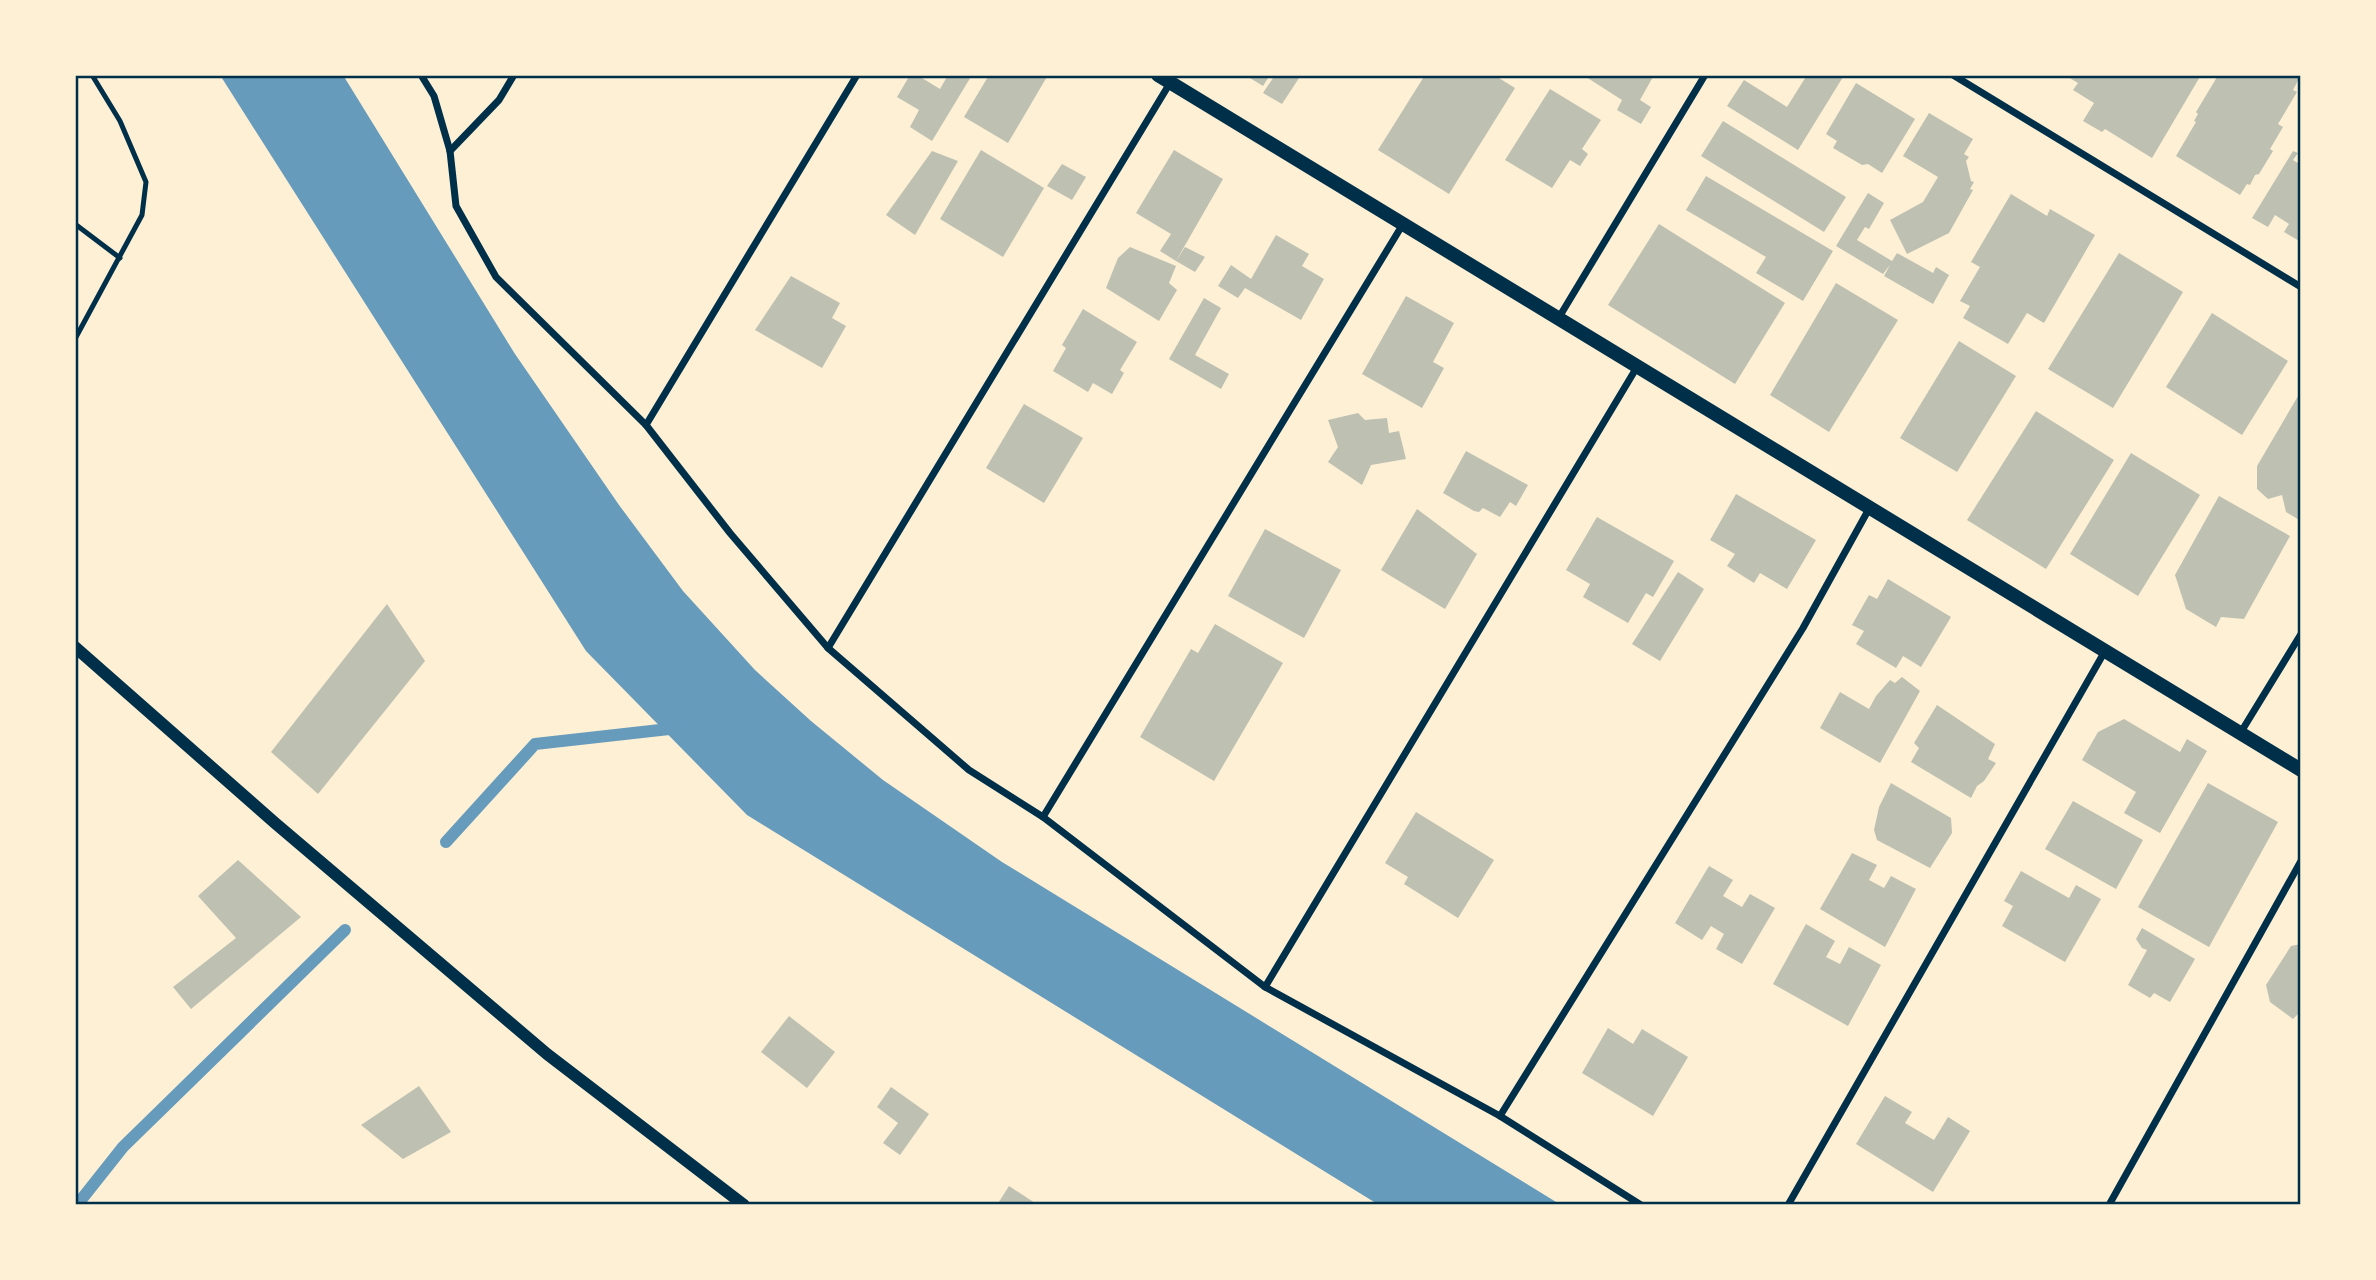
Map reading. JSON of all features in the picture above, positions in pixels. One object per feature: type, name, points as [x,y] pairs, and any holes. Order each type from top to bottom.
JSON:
[{"type":"main road","points":[[1164,79],[2301,770]]},
{"type":"street","points":[[421,75],[434,96],[450,151],[456,206],[496,277],[646,425],[730,533],[828,648],[969,769],[1043,817],[1265,988],[1500,1116],[1641,1205]]},
{"type":"street","points":[[450,151],[499,100],[514,75]]},
{"type":"street","points":[[646,425],[857,75]]},
{"type":"street","points":[[1558,319],[1705,75]]},
{"type":"street","points":[[1953,75],[2301,287]]},
{"type":"street","points":[[828,648],[1164,79]]},
{"type":"street","points":[[1043,817],[1403,224]]},
{"type":"street","points":[[1265,988],[1637,367]]},
{"type":"street","points":[[1500,1116],[1803,628],[1870,507]]},
{"type":"street","points":[[2241,732],[2301,635]]},
{"type":"street","points":[[75,647],[285,831],[547,1054],[744,1205]]},
{"type":"street","points":[[1788,1205],[2105,650]]},
{"type":"street","points":[[2109,1205],[2301,861]]},
{"type":"lane","points":[[75,339],[142,215],[146,182],[120,121],[92,75]]},
{"type":"lane","points":[[75,224],[120,258]]},
{"type":"water","points":[[220,75],[343,75],[515,354],[619,505],[683,591],[755,670],[811,721],[883,780],[1002,862],[1561,1205],[1379,1205],[747,815],[586,651]]},
{"type":"building","points":[[910,75],[917,75],[940,89],[948,75],[972,75],[932,141],[910,127],[919,110],[897,97]]},
{"type":"building","points":[[989,75],[1048,75],[1008,143],[964,117]]},
{"type":"building","points":[[1252,75],[1270,75],[1263,86],[1250,78]]},
{"type":"building","points":[[1275,75],[1301,75],[1282,104],[1263,93]]},
{"type":"building","points":[[1425,75],[1494,75],[1515,88],[1449,194],[1378,150]]},
{"type":"building","points":[[1583,75],[1654,75],[1640,100],[1651,107],[1641,124],[1617,110],[1622,100]]},
{"type":"building","points":[[1807,75],[1843,77],[1798,150],[1727,106],[1744,80],[1787,107]]},
{"type":"building","points":[[2201,75],[2152,158],[2105,129],[2102,132],[2083,121],[2094,103],[2073,90],[2078,83],[2068,77]]},
{"type":"building","points":[[2221,75],[2301,75],[2293,90],[2297,92],[2278,124],[2283,127],[2270,149],[2273,151],[2259,174],[2255,175],[2240,195],[2176,156],[2196,122],[2196,112],[2217,77],[2220,78]]},
{"type":"building","points":[[1856,83],[1915,119],[1882,173],[1833,148],[1837,141],[1826,134]]},
{"type":"building","points":[[1550,89],[1601,120],[1582,149],[1588,154],[1580,166],[1570,160],[1552,188],[1505,160]]},
{"type":"building","points":[[1929,113],[1973,139],[1964,154],[1969,157],[1966,161],[1971,181],[1974,182],[1970,189],[1973,190],[1949,233],[1907,254],[1890,220],[1923,202],[1938,177],[1903,156]]},
{"type":"building","points":[[1723,121],[1846,197],[1824,232],[1701,156]]},
{"type":"building","points":[[981,150],[1044,188],[1003,257],[940,219]]},
{"type":"building","points":[[1174,150],[1223,179],[1176,261],[1160,251],[1171,234],[1136,213]]},
{"type":"building","points":[[932,151],[958,161],[915,235],[886,215]]},
{"type":"building","points":[[2293,151],[2298,153],[2293,160],[2301,165],[2301,242],[2284,232],[2289,224],[2275,215],[2268,227],[2252,218]]},
{"type":"building","points":[[1062,164],[1086,177],[1072,200],[1047,186]]},
{"type":"building","points":[[1706,176],[1833,251],[1803,301],[1756,273],[1766,257],[1686,210]]},
{"type":"building","points":[[1868,193],[1884,203],[1869,229],[1865,227],[1857,240],[1892,261],[1897,253],[1933,273],[1936,267],[1949,275],[1933,304],[1884,276],[1890,265],[1883,274],[1836,246]]},
{"type":"building","points":[[2011,194],[2047,216],[2050,209],[2095,235],[2044,323],[2027,313],[2008,344],[1963,318],[1970,306],[1960,301],[1980,267],[1971,262]]},
{"type":"building","points":[[1659,224],[1785,303],[1735,384],[1608,305]]},
{"type":"building","points":[[1276,235],[1309,254],[1302,266],[1324,279],[1301,320],[1245,288],[1238,298],[1218,286],[1231,265],[1251,279]]},
{"type":"building","points":[[1130,247],[1176,266],[1169,283],[1177,290],[1159,321],[1106,288],[1118,258]]},
{"type":"building","points":[[1185,247],[1205,257],[1195,272],[1176,261]]},
{"type":"building","points":[[2119,253],[2183,292],[2113,408],[2048,369]]},
{"type":"building","points":[[791,276],[840,303],[832,318],[846,326],[822,368],[755,330]]},
{"type":"building","points":[[1836,283],[1898,320],[1829,432],[1770,395]]},
{"type":"building","points":[[1406,296],[1454,323],[1433,362],[1444,368],[1422,408],[1362,374]]},
{"type":"building","points":[[1204,298],[1221,308],[1195,355],[1229,374],[1221,389],[1169,359]]},
{"type":"building","points":[[1083,309],[1137,342],[1120,370],[1124,373],[1112,394],[1093,383],[1088,392],[1053,371],[1066,348],[1062,345]]},
{"type":"building","points":[[2212,313],[2288,361],[2242,435],[2166,387]]},
{"type":"building","points":[[1959,341],[2016,376],[1957,472],[1900,438]]},
{"type":"building","points":[[2301,391],[2301,521],[2286,512],[2282,495],[2268,499],[2257,489],[2257,466]]},
{"type":"building","points":[[1024,404],[1083,438],[1044,503],[986,468]]},
{"type":"building","points":[[2036,411],[2114,460],[2046,569],[1967,520]]},
{"type":"building","points":[[1358,413],[1365,420],[1387,418],[1389,433],[1399,431],[1406,459],[1371,465],[1362,485],[1328,462],[1338,447],[1328,420]]},
{"type":"building","points":[[1466,451],[1528,485],[1516,506],[1510,502],[1500,517],[1483,508],[1479,512],[1474,511],[1443,493]]},
{"type":"building","points":[[2131,453],[2200,495],[2138,596],[2070,554]]},
{"type":"building","points":[[1736,494],[1816,540],[1787,589],[1760,573],[1754,583],[1727,566],[1735,554],[1710,540]]},
{"type":"building","points":[[2219,496],[2290,536],[2244,619],[2221,617],[2216,627],[2186,609],[2175,575]]},
{"type":"building","points":[[1417,509],[1477,554],[1445,609],[1381,570]]},
{"type":"building","points":[[1597,517],[1674,561],[1653,597],[1646,593],[1628,623],[1583,597],[1590,584],[1566,570]]},
{"type":"building","points":[[1265,529],[1341,570],[1304,638],[1228,596]]},
{"type":"building","points":[[1678,572],[1704,589],[1660,661],[1632,644]]},
{"type":"building","points":[[1888,579],[1951,617],[1921,667],[1903,656],[1896,668],[1856,644],[1864,631],[1852,625],[1869,595],[1877,599]]},
{"type":"building","points":[[387,604],[425,661],[318,794],[271,752]]},
{"type":"building","points":[[1215,624],[1283,663],[1214,781],[1140,737],[1191,649],[1198,653]]},
{"type":"building","points":[[1902,677],[1920,691],[1880,763],[1820,728],[1840,692],[1869,709],[1890,680],[1895,683]]},
{"type":"building","points":[[1937,705],[1995,744],[1988,759],[1996,763],[1971,798],[1911,762],[1919,748],[1914,743]]},
{"type":"building","points":[[2124,719],[2180,752],[2187,739],[2207,751],[2160,833],[2124,813],[2136,792],[2082,760],[2098,732]]},
{"type":"building","points":[[1891,783],[1951,818],[1952,833],[1930,868],[1877,840],[1874,830],[1879,807]]},
{"type":"building","points":[[2208,783],[2278,822],[2209,947],[2138,907]]},
{"type":"building","points":[[2073,801],[2143,840],[2116,889],[2045,849]]},
{"type":"building","points":[[1416,812],[1494,860],[1458,918],[1404,884],[1408,877],[1385,863]]},
{"type":"building","points":[[1852,853],[1877,865],[1869,880],[1884,888],[1891,876],[1916,889],[1885,947],[1820,909]]},
{"type":"building","points":[[238,860],[301,917],[191,1009],[173,987],[236,938],[198,896]]},
{"type":"building","points":[[1709,866],[1733,880],[1723,896],[1742,907],[1750,894],[1775,908],[1742,964],[1716,949],[1724,934],[1711,926],[1702,940],[1675,923]]},
{"type":"building","points":[[2021,871],[2069,898],[2076,885],[2101,899],[2065,962],[2002,926],[2013,906],[2004,901]]},
{"type":"building","points":[[1806,924],[1835,941],[1826,957],[1840,964],[1849,947],[1881,965],[1848,1026],[1773,984]]},
{"type":"building","points":[[2142,928],[2195,959],[2170,1002],[2154,993],[2150,998],[2128,985],[2147,950],[2142,948],[2136,939]]},
{"type":"building","points":[[2301,944],[2301,1011],[2293,1019],[2270,1002],[2266,985],[2291,946]]},
{"type":"building","points":[[789,1016],[835,1052],[807,1088],[761,1052]]},
{"type":"building","points":[[1608,1028],[1633,1044],[1642,1029],[1688,1057],[1653,1116],[1582,1073]]},
{"type":"building","points":[[419,1086],[451,1132],[403,1159],[361,1125]]},
{"type":"building","points":[[891,1087],[929,1114],[900,1155],[883,1143],[898,1123],[877,1107]]},
{"type":"building","points":[[1885,1096],[1912,1112],[1905,1123],[1934,1140],[1948,1117],[1970,1131],[1933,1192],[1856,1144]]},
{"type":"building","points":[[1009,1186],[1038,1205],[997,1205]]},
{"type":"waterway","points":[[446,842],[535,744],[678,728]]},
{"type":"waterway","points":[[77,1205],[123,1147],[345,930]]}]
